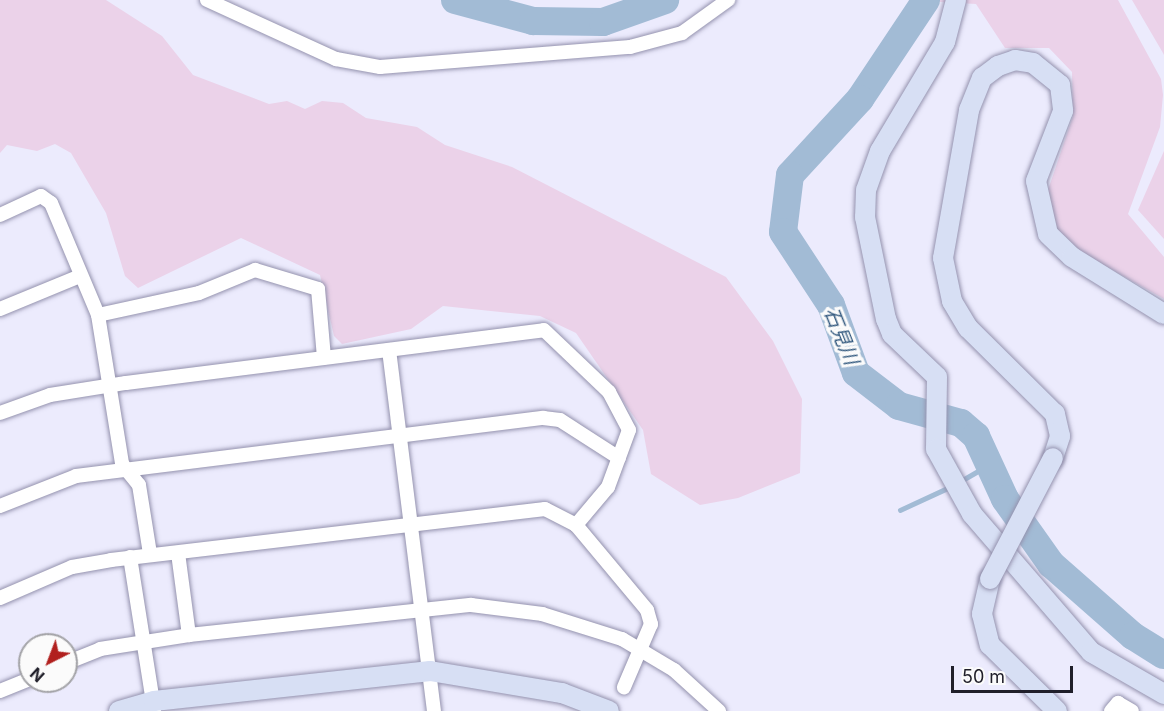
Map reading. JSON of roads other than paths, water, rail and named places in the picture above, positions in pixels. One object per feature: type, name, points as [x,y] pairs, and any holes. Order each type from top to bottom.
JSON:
[{"type":"street","points":[[207,0],[336,59],[380,67],[630,47],[682,33],[728,0]]},
{"type":"street","points":[[956,0],[945,42],[880,151],[866,190],[865,217],[889,327],[937,377],[938,395],[934,427],[936,449],[961,494],[1035,594],[1091,652],[1164,694]]},
{"type":"street","points":[[1057,711],[990,645],[982,614],[990,579],[1053,458],[1060,436],[1055,414],[968,328],[951,301],[943,258],[969,110],[982,78],[998,66],[1015,60],[1033,63],[1060,85],[1062,111],[1036,181],[1048,234],[1072,257],[1164,314]]},
{"type":"street","points":[[0,215],[42,196],[51,203],[98,315],[122,464],[139,485],[150,554]]},
{"type":"street","points":[[98,315],[200,293],[255,270],[318,289],[324,358]]},
{"type":"street","points":[[0,309],[80,276]]},
{"type":"street","points":[[0,412],[50,394],[544,330],[620,407],[629,430],[608,487],[576,525]]},
{"type":"street","points":[[389,350],[434,711]]},
{"type":"street","points":[[0,506],[61,479],[130,473],[543,418],[560,420],[619,458]]},
{"type":"street","points":[[0,598],[72,567],[130,557],[178,553],[410,522],[545,509],[576,525],[647,610],[651,624],[624,687]]},
{"type":"street","points":[[178,553],[189,635]]},
{"type":"street","points":[[130,557],[154,706]]},
{"type":"street","points":[[78,658],[100,649],[189,635],[421,606],[471,605],[542,614],[641,647],[719,711]]},
{"type":"street","points":[[119,711],[430,671],[562,693],[609,711]]},
{"type":"street","points":[[0,691],[18,684]]},
{"type":"street","points":[[1111,711],[1118,703],[1132,711]]},
{"type":"waterway","name":"石見川","points":[[455,0],[533,21],[603,22],[665,0]]},
{"type":"waterway","name":"石見川","points":[[926,0],[860,99],[790,175],[783,232],[831,305],[856,373],[899,406],[961,423],[976,436],[1005,499],[1051,564],[1133,636],[1164,655]]},
{"type":"waterway","points":[[959,482],[988,465]]},
{"type":"waterway","points":[[900,510],[952,486]]}]
